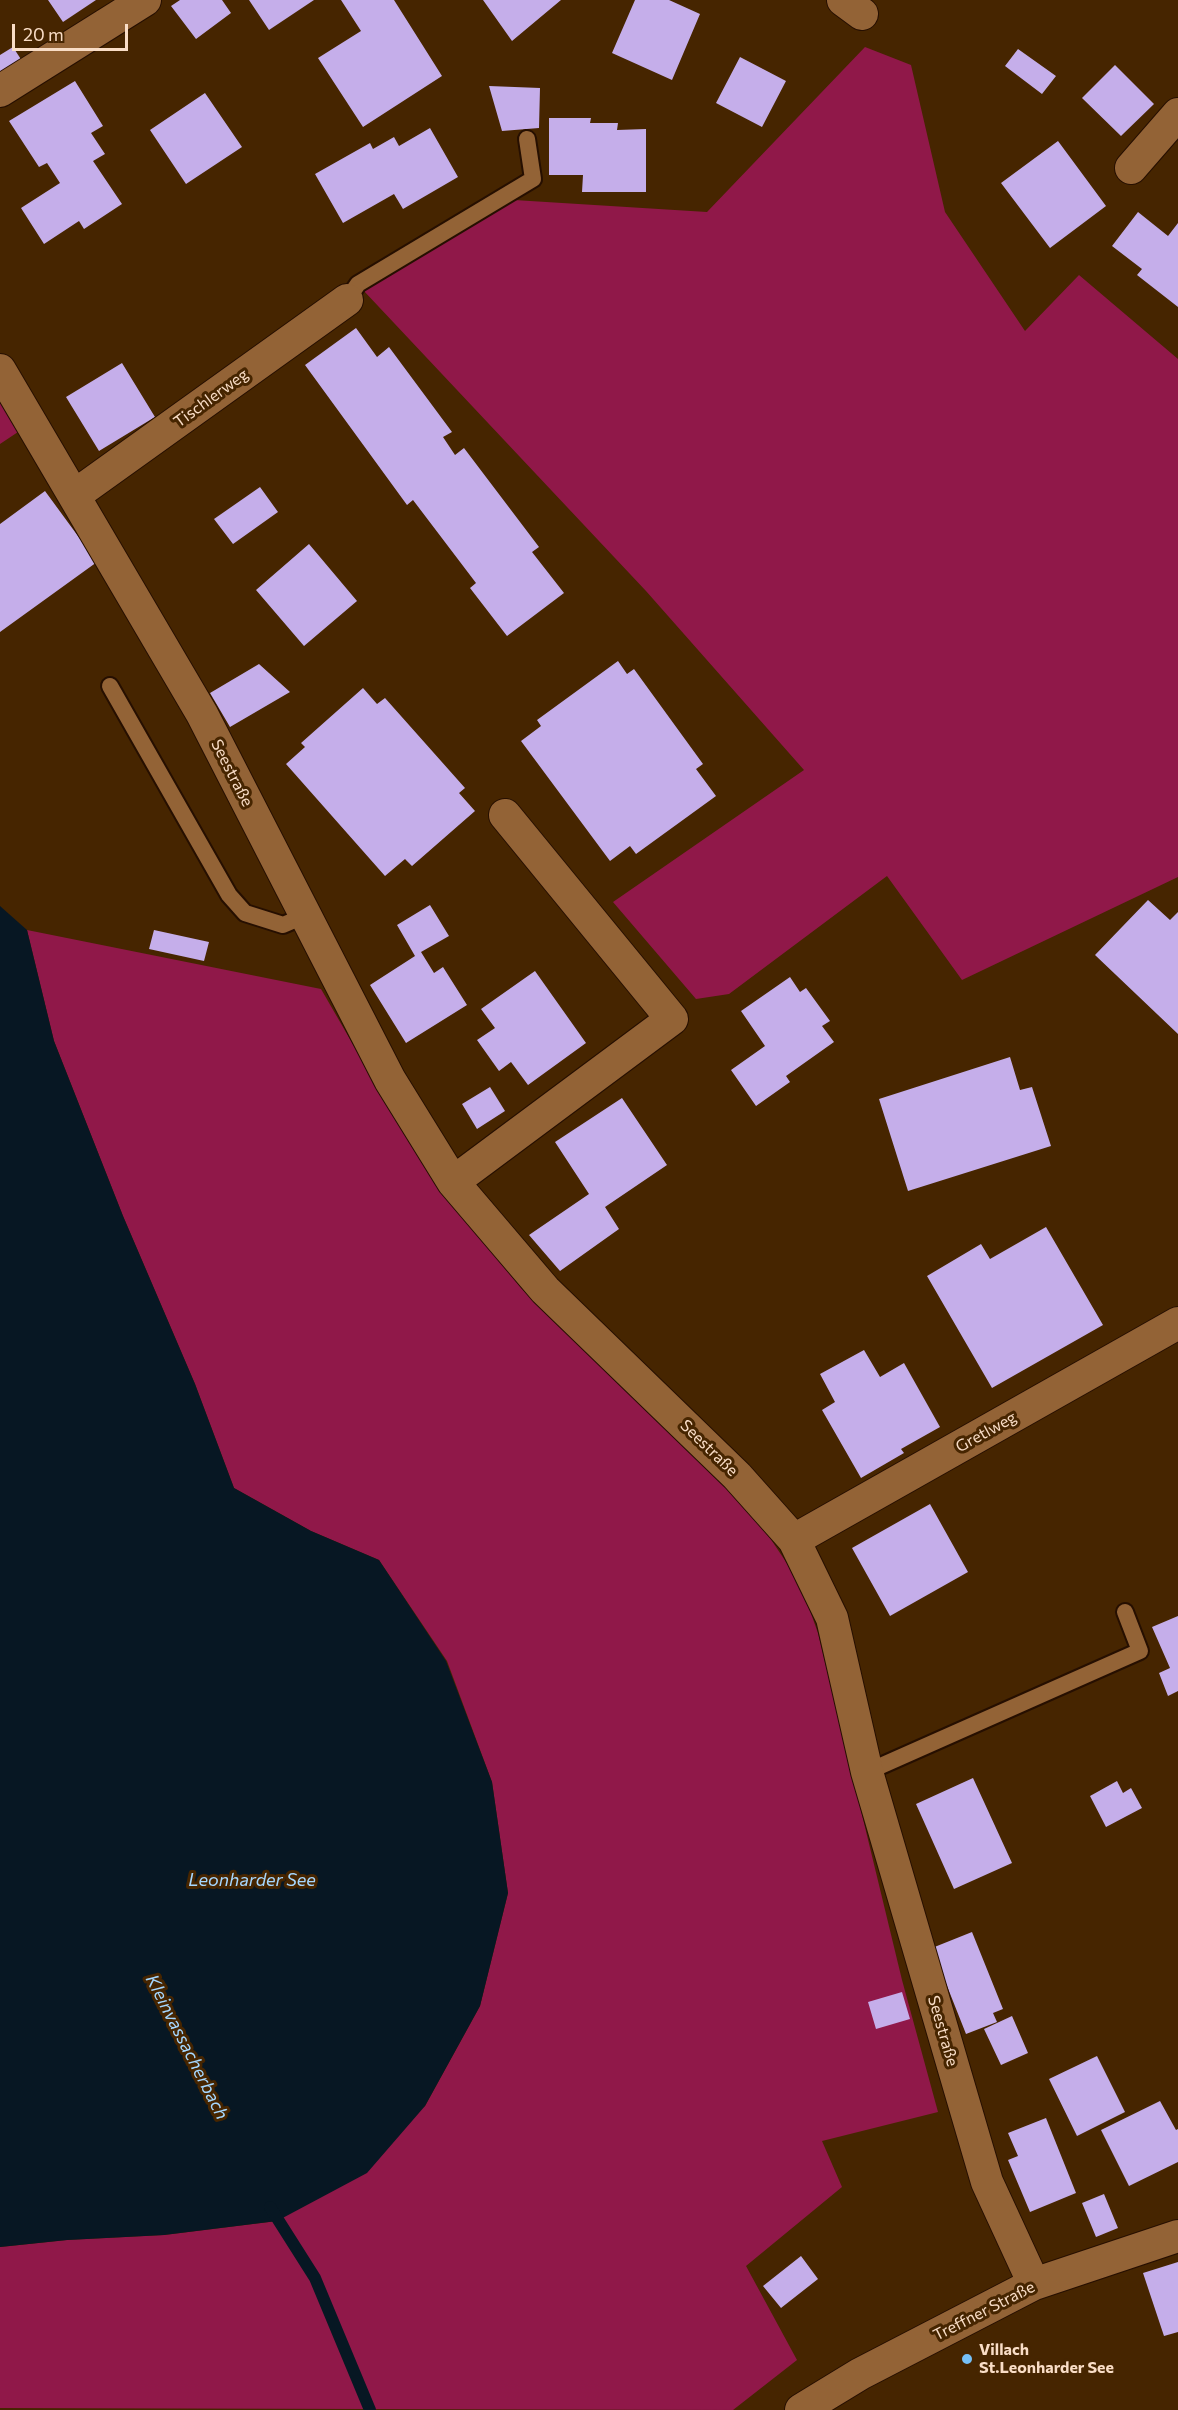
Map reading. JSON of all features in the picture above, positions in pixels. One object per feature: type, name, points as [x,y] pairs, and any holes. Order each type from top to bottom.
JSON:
[{"type":"street","points":[[0,91],[145,0]]},
{"type":"street","points":[[1131,168],[1178,114]]},
{"type":"street","name":"Tischlerweg","points":[[75,495],[347,300]]},
{"type":"street","name":"Seestraße","points":[[0,370],[202,714],[390,1080],[453,1182],[545,1290],[737,1476],[794,1540],[832,1618],[867,1772],[987,2182],[1034,2284]]},
{"type":"street","points":[[453,1182],[672,1019],[505,815]]},
{"type":"street","name":"Gretlweg","points":[[794,1540],[1178,1323]]},
{"type":"street","name":"Treffner Straße","points":[[801,2410],[861,2374],[1034,2284],[1178,2236]]},
{"type":"lane","points":[[347,300],[358,284],[533,179],[527,139]]},
{"type":"lane","points":[[110,686],[228,895],[245,913],[284,925],[304,916]]},
{"type":"lane","points":[[867,1772],[1140,1651],[1125,1612]]},
{"type":"shaded area","points":[[865,47],[911,65],[945,212],[1025,331],[1079,275],[1178,359],[1178,877],[962,980],[887,876],[729,994],[696,999],[613,902],[804,770],[646,591],[363,290],[514,200],[707,212]]},
{"type":"shaded area","points":[[0,389],[24,428],[0,444]]},
{"type":"shaded area","points":[[27,930],[321,989],[411,1145],[464,1218],[521,1288],[727,1487],[770,1538],[800,1583],[818,1633],[902,1980],[938,2112],[822,2141],[842,2187],[746,2266],[797,2360],[733,2410],[0,2408],[0,2247],[67,2240],[164,2235],[277,2221],[425,2106],[480,2006],[508,1893],[492,1782],[447,1661],[379,1560],[311,1531],[234,1488],[195,1384],[123,1216],[54,1041]]},
{"type":"water","name":"Leonharder See","points":[[0,906],[27,930],[54,1041],[123,1216],[195,1384],[234,1488],[311,1531],[379,1560],[446,1661],[492,1782],[508,1893],[480,2006],[425,2106],[367,2173],[277,2221],[164,2235],[67,2240],[0,2247]]},
{"type":"building","points":[[48,0],[96,0],[63,22]]},
{"type":"building","points":[[180,0],[222,0],[231,13],[196,39],[171,6]]},
{"type":"building","points":[[249,0],[314,0],[269,30]]},
{"type":"building","points":[[341,0],[394,0],[442,76],[363,127],[318,58],[361,31]]},
{"type":"building","points":[[483,0],[561,0],[512,41]]},
{"type":"building","points":[[635,0],[669,0],[700,14],[672,80],[612,53]]},
{"type":"building","points":[[13,47],[24,64],[0,80],[0,55]]},
{"type":"building","points":[[1018,49],[1056,76],[1042,94],[1005,66]]},
{"type":"building","points":[[740,57],[786,81],[762,127],[716,103]]},
{"type":"building","points":[[1115,65],[1154,104],[1121,136],[1082,98]]},
{"type":"building","points":[[75,81],[103,126],[91,133],[105,154],[93,161],[122,204],[84,229],[79,221],[44,244],[21,208],[60,183],[47,163],[39,167],[9,121]]},
{"type":"building","points":[[489,86],[540,88],[539,128],[502,131]]},
{"type":"building","points":[[205,93],[242,147],[186,184],[150,130]]},
{"type":"building","points":[[549,118],[591,118],[590,123],[618,123],[617,130],[646,129],[646,192],[582,192],[583,175],[549,175]]},
{"type":"building","points":[[430,128],[458,177],[403,209],[394,194],[343,223],[315,174],[370,143],[373,149],[394,137],[399,146]]},
{"type":"building","points":[[1058,141],[1106,206],[1050,248],[1001,183]]},
{"type":"building","points":[[1138,212],[1168,236],[1178,223],[1178,307],[1137,275],[1142,269],[1112,246]]},
{"type":"building","points":[[356,328],[377,357],[389,347],[452,432],[443,437],[455,455],[464,448],[539,547],[532,552],[564,593],[507,636],[470,588],[476,583],[413,500],[407,505],[305,365]]},
{"type":"building","points":[[122,363],[155,417],[99,451],[66,397]]},
{"type":"building","points":[[260,487],[278,512],[233,544],[214,519]]},
{"type":"building","points":[[45,491],[97,562],[0,632],[0,524]]},
{"type":"building","points":[[309,544],[357,601],[304,646],[256,590]]},
{"type":"building","points":[[618,661],[627,674],[634,669],[703,764],[696,769],[716,796],[636,854],[630,846],[610,861],[521,741],[541,726],[537,720]]},
{"type":"building","points":[[259,664],[290,692],[230,727],[210,693]]},
{"type":"building","points":[[363,688],[377,704],[385,698],[465,788],[459,793],[475,811],[412,866],[405,859],[385,876],[286,764],[305,747],[301,743]]},
{"type":"building","points":[[1148,900],[1170,920],[1178,912],[1178,1034],[1095,955]]},
{"type":"building","points":[[430,905],[449,936],[421,952],[434,973],[443,967],[467,1005],[406,1043],[370,985],[415,956],[397,925]]},
{"type":"building","points":[[154,930],[209,942],[204,961],[149,949]]},
{"type":"building","points":[[535,971],[586,1043],[528,1085],[511,1062],[499,1071],[477,1040],[495,1028],[481,1009]]},
{"type":"building","points":[[790,977],[800,992],[806,988],[830,1021],[822,1026],[834,1042],[786,1076],[790,1082],[756,1106],[731,1070],[765,1046],[741,1011]]},
{"type":"building","points":[[1010,1057],[1020,1090],[1032,1087],[1051,1146],[908,1191],[879,1099]]},
{"type":"building","points":[[490,1087],[505,1111],[477,1129],[462,1104]]},
{"type":"building","points":[[622,1098],[667,1165],[605,1207],[619,1229],[560,1271],[529,1235],[589,1194],[555,1142]]},
{"type":"building","points":[[1046,1227],[1103,1325],[992,1388],[927,1276],[981,1244],[990,1259]]},
{"type":"building","points":[[864,1350],[880,1377],[904,1363],[940,1427],[901,1449],[904,1453],[861,1478],[822,1410],[835,1402],[820,1374]]},
{"type":"building","points":[[930,1504],[968,1572],[890,1616],[852,1548]]},
{"type":"building","points":[[1178,1616],[1178,1691],[1168,1696],[1159,1673],[1170,1668],[1152,1627]]},
{"type":"building","points":[[973,1778],[1012,1863],[954,1889],[916,1804]]},
{"type":"building","points":[[1117,1781],[1123,1793],[1131,1788],[1142,1808],[1106,1827],[1090,1796]]},
{"type":"building","points":[[972,1932],[1003,2009],[993,2013],[997,2022],[966,2034],[932,1948]]},
{"type":"building","points":[[902,1992],[910,2019],[876,2029],[868,2002]]},
{"type":"building","points":[[1012,2016],[1028,2053],[1001,2065],[984,2029]]},
{"type":"building","points":[[1097,2056],[1125,2112],[1077,2136],[1049,2079]]},
{"type":"building","points":[[1160,2101],[1176,2130],[1178,2129],[1178,2162],[1129,2186],[1101,2130]]},
{"type":"building","points":[[1046,2118],[1076,2193],[1030,2212],[1008,2160],[1018,2156],[1008,2133]]},
{"type":"building","points":[[1104,2194],[1118,2228],[1096,2237],[1082,2203]]},
{"type":"building","points":[[801,2256],[818,2279],[781,2308],[763,2286]]},
{"type":"building","points":[[1178,2262],[1178,2332],[1164,2336],[1143,2273]]},
{"type":"waterway","name":"Kleinvassacherbach","points":[[270,2207],[315,2278],[370,2410]]},
{"type":"place","name":"Villach St.Leonharder See","points":[[967,2359]]}]
